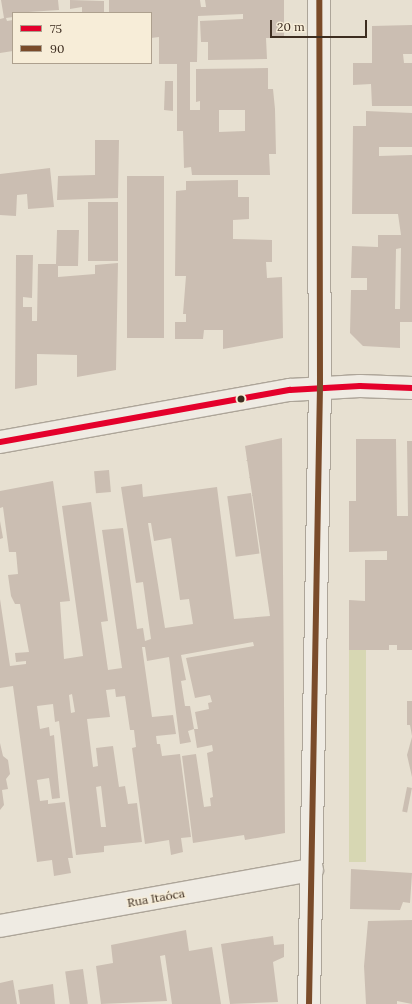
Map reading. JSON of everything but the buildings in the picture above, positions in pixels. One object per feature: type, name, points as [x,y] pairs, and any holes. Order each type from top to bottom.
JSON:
[{"type":"street","points":[[309,1004],[320,387],[319,0]]},
{"type":"street","points":[[0,442],[320,387],[412,388]]},
{"type":"street","name":"Rua Itaóca","points":[[0,926],[312,870]]},
{"type":"green space","points":[[349,650],[366,650],[366,862],[349,862]]},
{"type":"transit line","name":"90","points":[[309,1004],[320,387],[319,0]]},
{"type":"transit line","name":"75","points":[[0,442],[290,390],[360,386],[412,388]]}]
